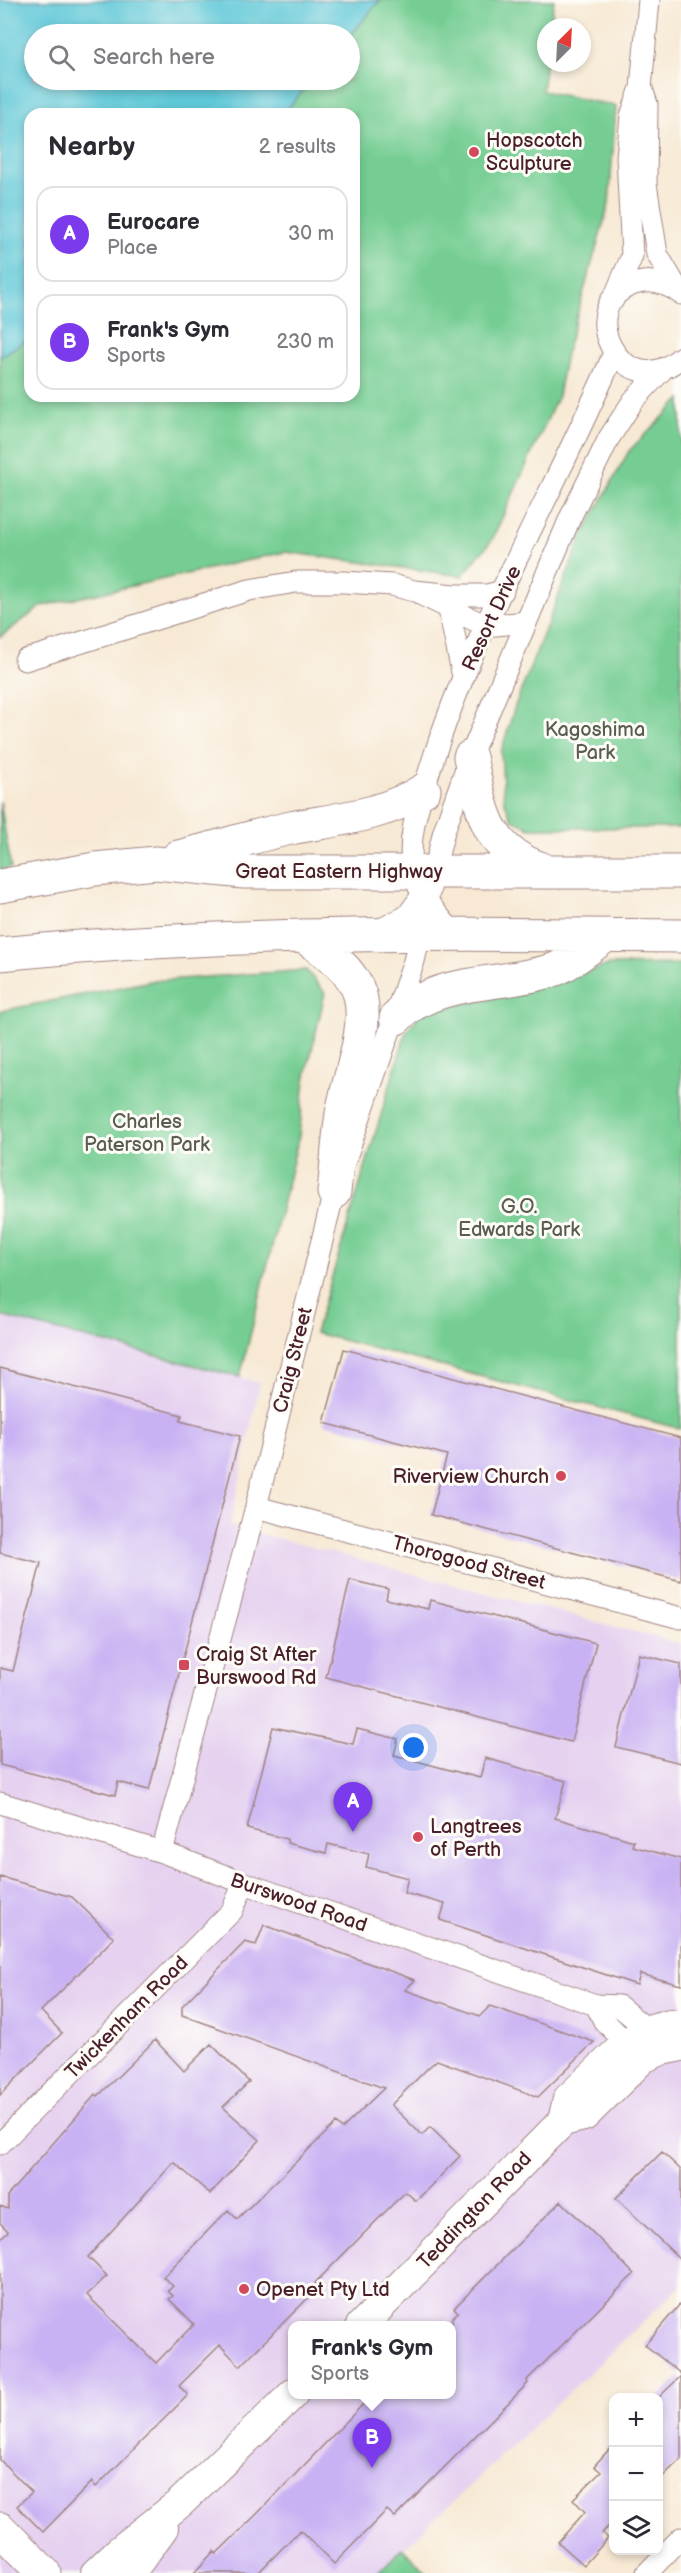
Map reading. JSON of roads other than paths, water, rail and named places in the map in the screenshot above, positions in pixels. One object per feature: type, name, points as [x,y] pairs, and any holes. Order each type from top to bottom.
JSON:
[{"type":"highway","points":[[470,757],[478,794],[496,840],[506,851],[527,864],[551,872]]},
{"type":"highway","points":[[156,863],[290,829],[355,817],[404,802],[424,790]]},
{"type":"highway","name":"Great Eastern Highway","points":[[0,886],[95,869],[156,863],[244,872],[424,884],[551,872],[681,872]]},
{"type":"highway","points":[[396,1018],[405,1009],[426,996],[456,988],[500,982],[555,970],[607,935]]},
{"type":"highway","points":[[303,936],[346,970],[360,994],[361,1030],[342,1114],[334,1192]]},
{"type":"highway","points":[[0,954],[156,941],[303,936],[681,936]]},
{"type":"highway","points":[[0,2529],[44,2573]]},
{"type":"main road","points":[[652,2045],[670,2024],[681,2024]]},
{"type":"main road","name":"Teddington Road","points":[[365,2321],[563,2121],[568,2099],[652,2045]]},
{"type":"main road","points":[[96,2573],[118,2552],[180,2503],[288,2399]]},
{"type":"main road","points":[[130,2573],[180,2503]]},
{"type":"street","points":[[649,0],[641,88],[631,116],[627,157],[632,256],[605,321],[608,343],[621,361],[642,370],[673,363]]},
{"type":"street","points":[[641,88],[647,104],[646,184],[657,254],[680,294]]},
{"type":"street","points":[[613,300],[622,291],[645,282],[657,282],[680,294]]},
{"type":"street","name":"Resort Drive","points":[[424,884],[412,831],[440,737],[486,626],[614,353]]},
{"type":"street","name":"Resort Drive","points":[[358,935],[387,928],[407,916],[424,884],[470,757],[570,518],[609,438],[633,401],[673,363]]},
{"type":"street","points":[[25,660],[249,590],[296,582],[392,585],[414,591],[487,595],[503,591]]},
{"type":"street","points":[[414,591],[486,626],[526,622]]},
{"type":"street","points":[[449,610],[463,677]]},
{"type":"street","points":[[424,884],[455,935]]},
{"type":"street","name":"Craig Street","points":[[162,1852],[256,1507],[334,1192],[396,1018],[420,935],[424,884]]},
{"type":"street","name":"Thorogood Street","points":[[256,1507],[681,1618]]},
{"type":"street","name":"Burswood Road","points":[[0,1803],[162,1852],[244,1883],[596,2005],[604,2021],[652,2045]]},
{"type":"street","name":"Twickenham Road","points":[[0,2144],[232,1911],[244,1883]]},
{"type":"street","points":[[646,2573],[681,2538]]},
{"type":"water","points":[[0,0],[380,0],[360,24],[24,24],[24,90],[303,90],[288,108],[24,108],[24,342],[0,357]]},
{"type":"place","name":"Hopscotch Sculpture","points":[[474,152]]},
{"type":"place","name":"Riverview Church","points":[[561,1476]]},
{"type":"place","name":"Craig St After Burswood Rd","points":[[184,1665]]},
{"type":"place","name":"Eurocare","points":[[353,1832]]},
{"type":"place","name":"Langtrees of Perth","points":[[418,1837]]},
{"type":"place","name":"Openet Pty Ltd","points":[[244,2289]]},
{"type":"place","name":"Frank's Gym","points":[[372,2468]]},
{"type":"park label","name":"Kagoshima Park","points":[[595,740]]},
{"type":"park label","name":"Charles Paterson Park","points":[[147,1132]]},
{"type":"park label","name":"G.O. Edwards Park","points":[[519,1218]]}]
